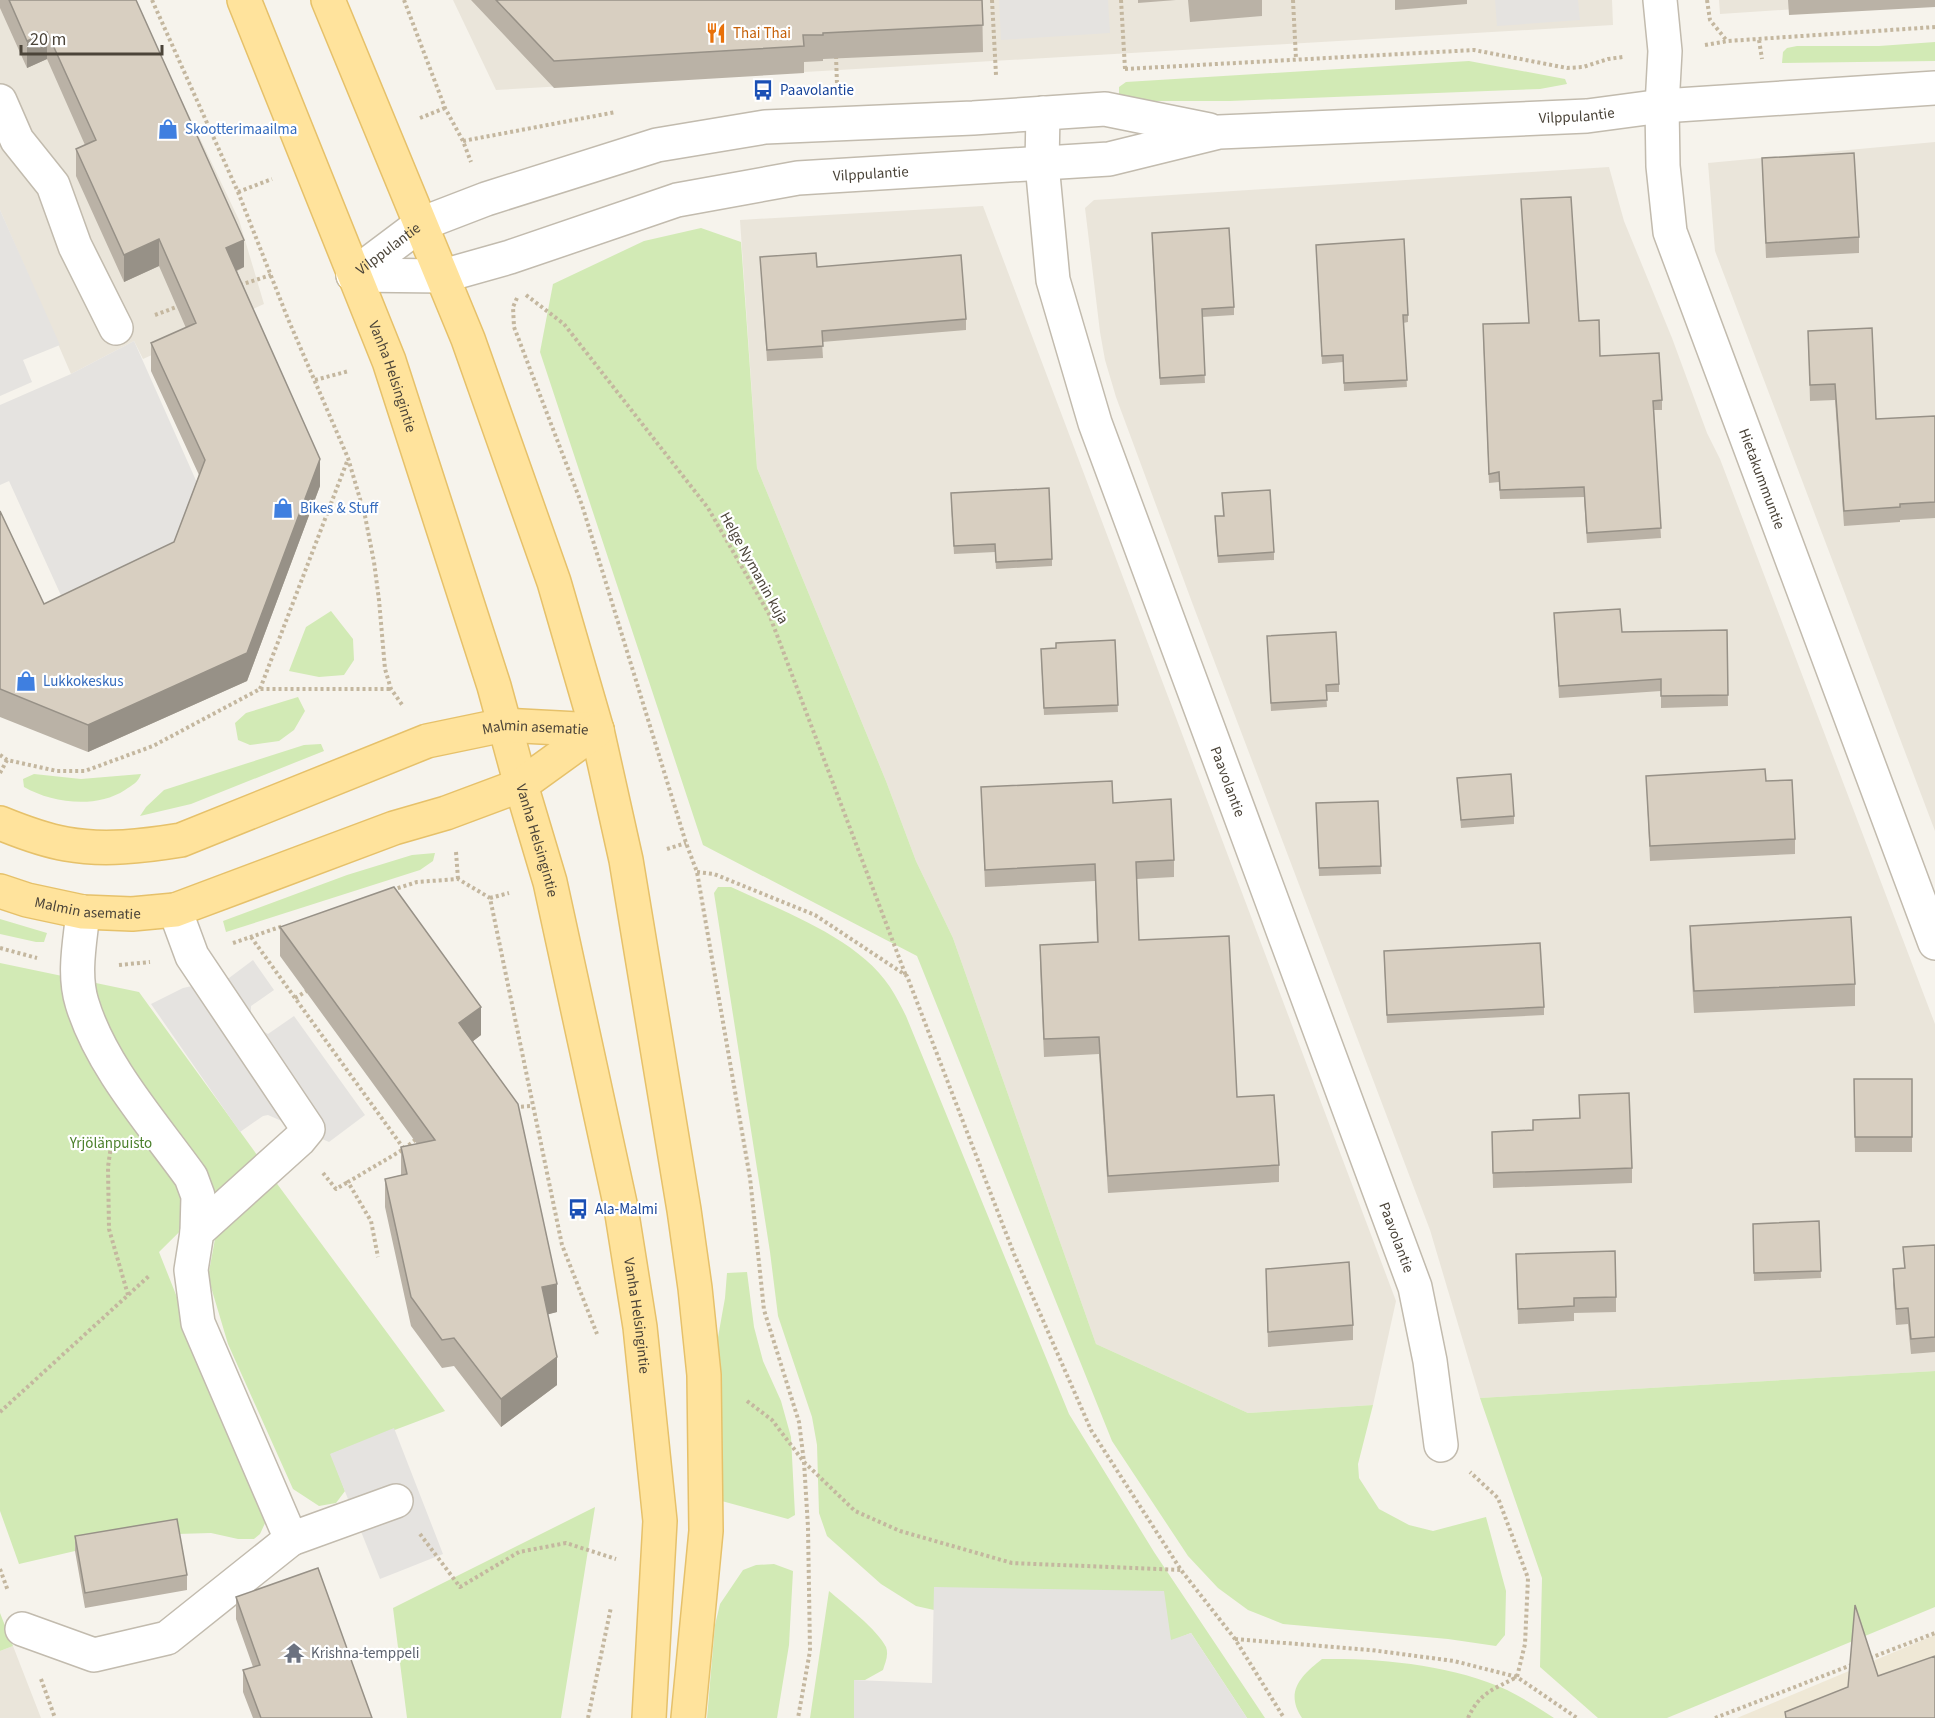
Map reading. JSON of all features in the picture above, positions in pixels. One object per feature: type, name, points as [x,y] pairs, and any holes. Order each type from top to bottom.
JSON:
[{"type":"main road","name":"Vanha Helsingintie","points":[[244,0],[388,361],[504,724],[550,882],[621,1208],[640,1327],[660,1521],[650,1718]]},
{"type":"main road","points":[[328,0],[468,339],[554,582],[597,730],[626,861],[684,1210],[704,1375],[706,1531],[688,1718]]},
{"type":"main road","name":"Malmin asematie","points":[[0,823],[31,835],[67,844],[140,846],[181,840],[428,741],[504,724],[597,730]]},
{"type":"main road","name":"Malmin asematie","points":[[0,891],[27,900],[83,912],[132,914],[175,910],[394,828],[446,813],[520,785],[597,730]]},
{"type":"street","name":"Hietakummuntie","points":[[1660,0],[1665,51],[1662,106],[1663,166],[1670,232],[1935,943]]},
{"type":"street","name":"Vilppulantie","points":[[353,275],[442,276],[510,257],[676,200],[798,178],[1109,159],[1219,132],[1587,116],[1662,106],[1935,88]]},
{"type":"street","points":[[0,101],[17,140],[53,185],[75,246],[116,328]]},
{"type":"street","name":"Vilppulantie","points":[[353,275],[421,224],[486,200],[657,146],[765,128],[1105,109],[1219,132]]},
{"type":"street","name":"Paavolantie","points":[[1043,113],[1042,164],[1053,280],[1095,423],[1415,1287],[1430,1361],[1441,1445]]},
{"type":"street","points":[[175,910],[192,956],[308,1129],[196,1232]]},
{"type":"street","points":[[83,912],[77,965],[82,1002],[103,1053],[192,1177],[198,1196],[191,1270],[198,1323],[291,1539]]},
{"type":"street","points":[[22,1629],[94,1655],[167,1638],[291,1539],[396,1501]]},
{"type":"path","points":[[0,755],[7,760],[57,771],[85,771],[153,746],[260,689],[391,689],[385,669],[374,562],[365,516],[348,458],[238,192],[152,0]]},
{"type":"path","points":[[404,0],[445,108],[463,141],[486,200]]},
{"type":"path","points":[[992,0],[996,75]]},
{"type":"path","points":[[1121,0],[1125,69]]},
{"type":"path","points":[[1293,0],[1296,59]]},
{"type":"path","points":[[1707,0],[1710,20],[1728,41]]},
{"type":"path","points":[[1114,69],[1474,50],[1567,68],[1583,67],[1608,59],[1728,41],[1935,27]]},
{"type":"path","points":[[836,53],[837,85]]},
{"type":"path","points":[[987,75],[1006,74]]},
{"type":"path","points":[[829,85],[848,84]]},
{"type":"path","points":[[463,141],[622,111]]},
{"type":"path","points":[[237,286],[271,275]]},
{"type":"path","name":"Helge Nymanin kuja","points":[[697,872],[582,506],[514,327],[513,307],[520,291],[564,324],[708,508],[769,614],[1014,1254],[1091,1430],[1181,1570],[1235,1639],[1284,1718]]},
{"type":"path","points":[[116,328],[182,305]]},
{"type":"path","points":[[260,689],[348,458]]},
{"type":"path","points":[[0,773],[7,760]]},
{"type":"path","points":[[798,1718],[810,1651],[808,1527],[804,1461],[799,1422],[764,1310],[750,1178],[697,872],[714,874],[815,915],[907,976]]},
{"type":"path","points":[[458,879],[490,898],[562,1245],[599,1340]]},
{"type":"path","points":[[251,937],[404,1149]]},
{"type":"path","points":[[295,998],[312,987]]},
{"type":"path","points":[[120,1079],[108,1167],[109,1228],[128,1294]]},
{"type":"path","points":[[507,1108],[532,1106]]},
{"type":"path","points":[[378,1257],[371,1221],[348,1182],[415,1140]]},
{"type":"path","points":[[0,1412],[196,1232]]},
{"type":"path","points":[[1441,1445],[1498,1498],[1528,1578],[1525,1644],[1517,1677],[1486,1693],[1473,1706],[1468,1718]]},
{"type":"path","points":[[804,1461],[855,1510],[900,1531],[1012,1563],[1181,1570]]},
{"type":"path","points":[[396,1501],[460,1587],[519,1552],[566,1543],[620,1560],[620,1549]]},
{"type":"path","points":[[588,1718],[612,1600]]},
{"type":"path","points":[[1869,1658],[1935,1633]]},
{"type":"path","points":[[1235,1639],[1371,1650],[1454,1660],[1517,1677],[1577,1718]]},
{"type":"path","points":[[1715,1718],[1858,1663]]},
{"type":"shaded area","points":[[0,0],[134,0],[239,220],[264,304],[143,359],[134,341],[71,374],[0,210]]},
{"type":"shaded area","points":[[453,0],[1612,0],[1613,25],[496,90]]},
{"type":"shaded area","points":[[999,0],[1108,0],[1110,33],[1001,40]]},
{"type":"shaded area","points":[[1495,0],[1578,0],[1580,20],[1497,26]]},
{"type":"shaded area","points":[[1719,0],[1930,0],[1720,14]]},
{"type":"shaded area","points":[[1935,142],[1935,831],[1715,251],[1708,163]]},
{"type":"shaded area","points":[[1609,167],[1624,221],[1672,338],[1707,433],[1720,459],[1935,1024],[1935,1371],[1480,1398],[1430,1230],[1193,605],[1116,397],[1105,360],[1085,208],[1094,200]]},
{"type":"shaded area","points":[[983,206],[1396,1301],[1373,1405],[1248,1413],[1096,1344],[953,938],[916,861],[886,781],[757,468],[740,220]]},
{"type":"shaded area","points":[[0,210],[60,345],[23,360],[32,382],[0,396]]},
{"type":"shaded area","points":[[134,341],[198,485],[181,546],[64,602],[9,481],[0,485],[0,405],[71,374]]},
{"type":"shaded area","points":[[253,960],[274,990],[251,1006],[251,1013],[263,1031],[268,1034],[294,1016],[365,1115],[329,1142],[268,1115],[240,1132],[151,1004],[183,988],[229,978]]},
{"type":"shaded area","points":[[394,1428],[443,1554],[380,1579],[330,1454]]},
{"type":"shaded area","points":[[934,1587],[1164,1591],[1171,1640],[1191,1633],[1247,1718],[854,1718],[854,1680],[932,1683]]},
{"type":"shaded area","points":[[1935,1635],[1935,1718],[1737,1718]]},
{"type":"shaded area","points":[[13,1646],[41,1718],[0,1718],[0,1651]]},
{"type":"green space","points":[[1935,42],[1935,61],[1782,63],[1783,52],[1787,48],[1797,46],[1879,46]]},
{"type":"green space","points":[[1469,61],[1565,79],[1567,84],[1540,89],[1230,101],[1119,101],[1119,87],[1126,82]]},
{"type":"green space","points":[[701,228],[741,242],[757,468],[886,781],[916,861],[953,938],[1096,1344],[1248,1413],[1373,1405],[1358,1464],[1359,1478],[1379,1509],[1409,1525],[1433,1531],[1486,1517],[1506,1591],[1505,1635],[1496,1646],[1448,1639],[1283,1624],[1248,1610],[1218,1588],[1188,1556],[1112,1441],[917,956],[703,845],[540,352],[553,284],[644,241]]},
{"type":"green space","points":[[331,611],[353,639],[354,660],[344,675],[319,677],[289,671],[306,627]]},
{"type":"green space","points":[[298,697],[305,711],[294,730],[279,741],[250,745],[238,740],[235,723],[246,713]]},
{"type":"green space","points":[[321,744],[324,751],[191,804],[140,816],[164,790],[304,745]]},
{"type":"green space","points":[[34,774],[81,779],[141,774],[134,784],[113,796],[88,802],[74,802],[48,797],[24,787],[23,779]]},
{"type":"green space","points":[[435,853],[433,861],[420,870],[226,932],[223,921],[347,875],[412,855]]},
{"type":"green space","points":[[718,887],[731,887],[795,916],[839,940],[859,954],[890,987],[906,1016],[1069,1414],[1154,1552],[1265,1718],[1247,1718],[1191,1633],[1171,1641],[934,1587],[934,1610],[916,1606],[881,1584],[827,1536],[819,1513],[817,1445],[812,1417],[778,1316],[714,893]]},
{"type":"green space","points":[[0,919],[47,933],[44,942],[0,934]]},
{"type":"green space","name":"Yrjölänpuisto","points":[[0,963],[139,992],[257,1155],[159,1252],[266,1521],[260,1534],[254,1539],[238,1539],[211,1533],[177,1534],[75,1551],[19,1564],[0,1511]]},
{"type":"green space","points":[[275,1181],[445,1411],[331,1454],[345,1491],[336,1503],[319,1506],[293,1489],[228,1344],[208,1277],[215,1239]]},
{"type":"green space","points":[[747,1272],[754,1327],[763,1361],[781,1401],[791,1437],[795,1515],[788,1519],[718,1500],[713,1365],[727,1273]]},
{"type":"green space","points":[[1935,1371],[1935,1607],[1667,1718],[1598,1718],[1540,1667],[1542,1578],[1480,1398]]},
{"type":"green space","points":[[595,1507],[561,1718],[407,1718],[393,1608]]},
{"type":"green space","points":[[774,1564],[793,1571],[789,1645],[777,1718],[707,1718],[715,1625],[720,1604],[743,1570],[756,1565]]},
{"type":"green space","points":[[829,1591],[868,1625],[882,1640],[887,1650],[883,1670],[865,1680],[854,1680],[854,1718],[810,1718]]},
{"type":"green space","points":[[0,1613],[13,1646],[0,1651]]},
{"type":"green space","points":[[1322,1659],[1392,1662],[1464,1674],[1507,1690],[1554,1718],[1302,1718],[1297,1708],[1295,1692],[1302,1678]]},
{"type":"building","points":[[9,0],[136,0],[244,240],[226,248],[320,459],[247,653],[88,725],[0,689],[0,511],[44,604],[174,542],[205,460],[151,343],[196,323],[159,239],[124,255],[76,149],[96,140],[47,32],[27,41]]},
{"type":"building","points":[[496,0],[982,0],[983,25],[803,35],[804,46],[554,61]]},
{"type":"building","points":[[1854,153],[1859,237],[1766,243],[1762,158]]},
{"type":"building","points":[[1571,197],[1579,321],[1599,320],[1600,356],[1659,353],[1662,400],[1653,401],[1661,528],[1587,533],[1584,487],[1500,490],[1499,472],[1489,474],[1483,324],[1529,323],[1521,199]]},
{"type":"building","points":[[1229,228],[1234,307],[1202,309],[1205,375],[1160,378],[1152,233]]},
{"type":"building","points":[[1404,239],[1408,315],[1403,315],[1407,380],[1344,383],[1343,355],[1322,356],[1316,245]]},
{"type":"building","points":[[816,253],[817,267],[961,255],[966,319],[822,331],[823,346],[767,350],[760,257]]},
{"type":"building","points":[[1872,328],[1876,419],[1935,416],[1935,502],[1844,511],[1835,384],[1810,385],[1808,331]]},
{"type":"building","points":[[1049,488],[1052,559],[996,562],[995,544],[954,546],[951,493]]},
{"type":"building","points":[[1270,490],[1274,552],[1218,556],[1215,516],[1224,516],[1222,493]]},
{"type":"building","points":[[1620,609],[1622,632],[1727,630],[1728,695],[1661,696],[1661,679],[1559,686],[1554,613]]},
{"type":"building","points":[[1336,632],[1339,684],[1326,685],[1327,700],[1271,703],[1267,636]]},
{"type":"building","points":[[1115,640],[1118,705],[1044,708],[1041,649],[1056,648],[1056,643]]},
{"type":"building","points":[[1765,769],[1766,781],[1792,780],[1795,839],[1650,846],[1646,776]]},
{"type":"building","points":[[1511,774],[1514,816],[1461,820],[1457,778]]},
{"type":"building","points":[[1112,781],[1113,803],[1171,799],[1174,860],[1136,862],[1139,940],[1229,936],[1237,1097],[1274,1095],[1279,1165],[1108,1176],[1099,1037],[1044,1039],[1040,945],[1098,942],[1095,864],[985,870],[981,787]]},
{"type":"building","points":[[1378,801],[1381,866],[1319,868],[1316,803]]},
{"type":"building","points":[[394,887],[481,1007],[459,1023],[518,1104],[557,1284],[542,1287],[557,1357],[501,1399],[454,1338],[442,1340],[411,1297],[385,1179],[407,1174],[401,1147],[435,1140],[280,927]]},
{"type":"building","points":[[1851,917],[1855,984],[1694,991],[1690,926]]},
{"type":"building","points":[[1540,943],[1544,1007],[1387,1015],[1384,951]]},
{"type":"building","points":[[1854,1079],[1912,1079],[1912,1137],[1855,1137]]},
{"type":"building","points":[[1629,1093],[1632,1168],[1493,1173],[1492,1132],[1533,1130],[1533,1120],[1580,1118],[1579,1095]]},
{"type":"building","points":[[1819,1221],[1821,1271],[1754,1273],[1753,1224]]},
{"type":"building","points":[[1935,1245],[1935,1337],[1911,1339],[1908,1308],[1896,1309],[1893,1269],[1905,1268],[1903,1247]]},
{"type":"building","points":[[1615,1251],[1616,1297],[1574,1298],[1574,1306],[1518,1309],[1516,1254]]},
{"type":"building","points":[[1349,1262],[1353,1325],[1268,1332],[1266,1269]]},
{"type":"building","points":[[177,1519],[187,1575],[85,1593],[75,1536]]},
{"type":"building","name":"Krishna-temppeli","points":[[318,1568],[372,1718],[261,1718],[243,1670],[260,1665],[236,1597]]},
{"type":"building","points":[[1855,1605],[1878,1676],[1935,1656],[1935,1718],[1786,1718],[1785,1712],[1848,1687]]},
{"type":"place","name":"Thai Thai","points":[[716,33]]},
{"type":"place","name":"Paavolantie","points":[[763,90]]},
{"type":"place","name":"Skootterimaailma","points":[[168,129]]},
{"type":"place","name":"Bikes & Stuff","points":[[283,508]]},
{"type":"place","name":"Lukkokeskus","points":[[26,681]]},
{"type":"place","name":"Ala-Malmi","points":[[578,1209]]},
{"type":"place","name":"Krishna-temppeli","points":[[294,1653]]}]
